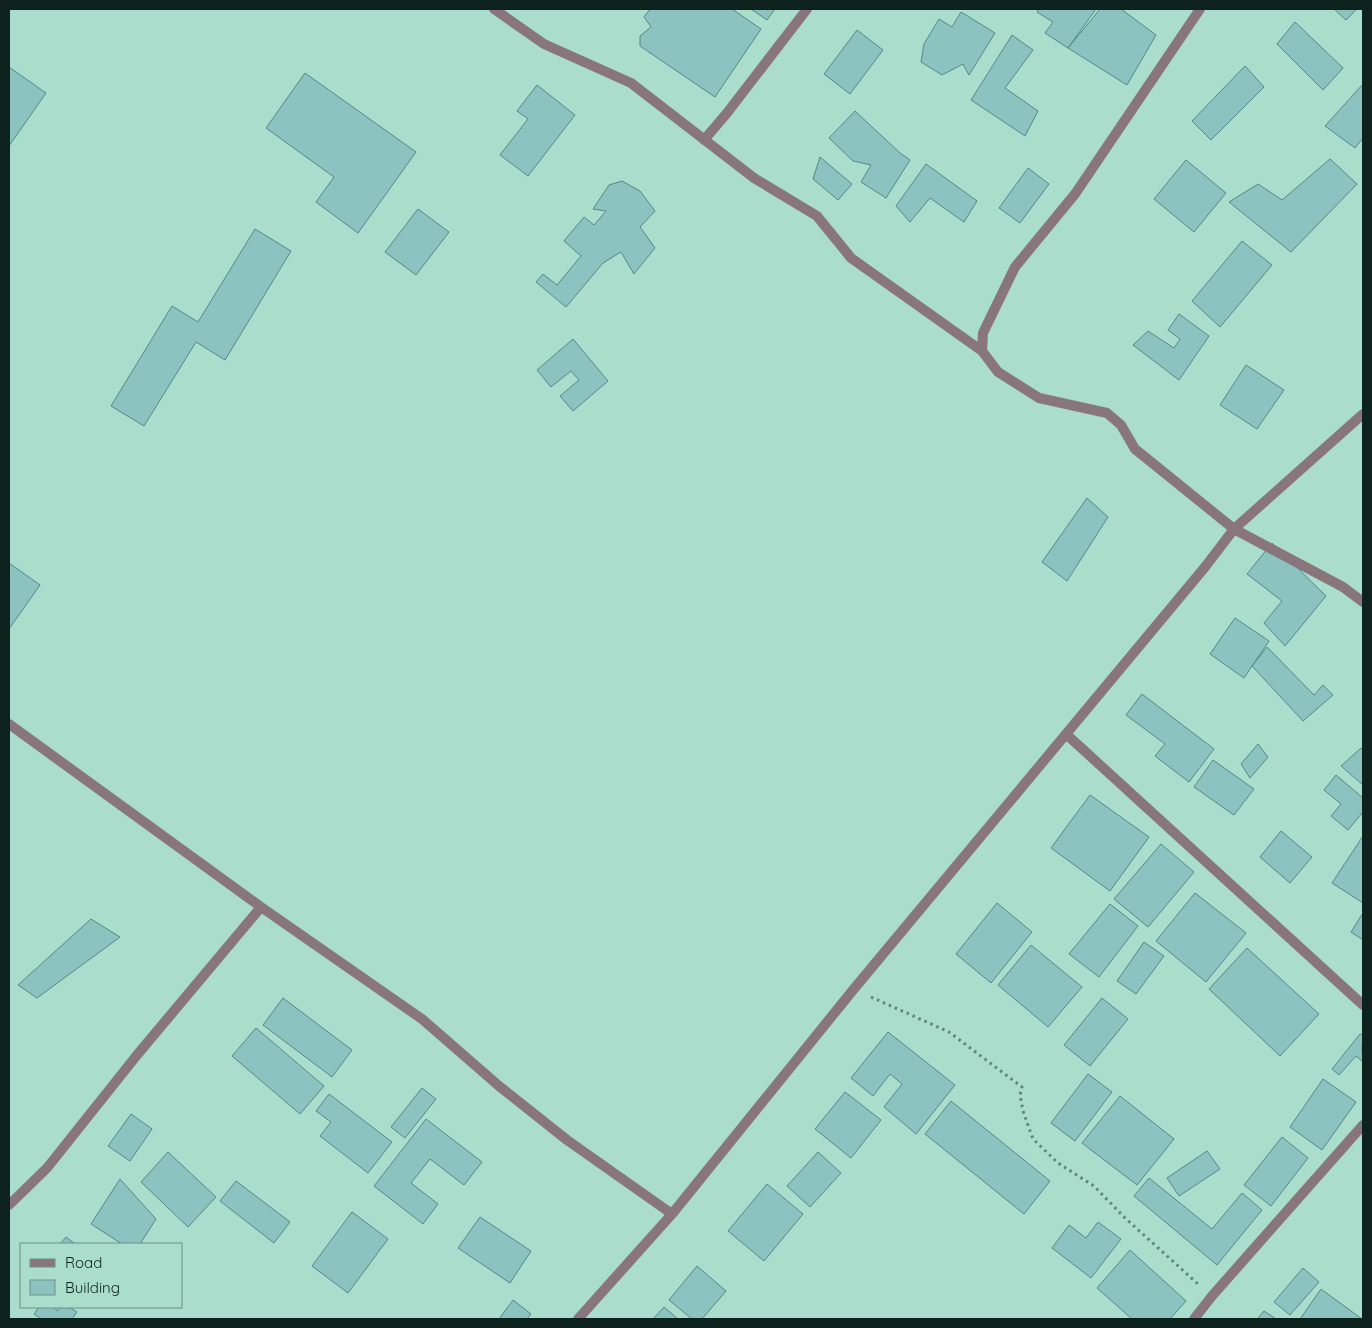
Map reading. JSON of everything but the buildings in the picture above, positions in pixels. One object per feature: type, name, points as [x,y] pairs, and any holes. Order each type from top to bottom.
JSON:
[{"type":"street","points":[[494,9],[544,44],[631,83],[754,178],[817,216],[851,258],[982,351],[998,372],[1039,398],[1107,413],[1121,424],[1135,449],[1234,529],[1343,588],[1363,602]]},
{"type":"street","points":[[704,140],[807,9]]},
{"type":"street","points":[[982,351],[983,333],[1015,267],[1075,194],[1200,9]]},
{"type":"street","points":[[578,1319],[672,1214],[853,990],[1205,567],[1234,529],[1363,414]]},
{"type":"street","points":[[9,724],[261,907],[422,1019],[499,1086],[567,1140],[672,1214]]},
{"type":"street","points":[[1066,734],[1363,1005]]},
{"type":"street","points":[[9,1205],[47,1168],[261,907]]},
{"type":"street","points":[[1194,1319],[1212,1296],[1363,1125]]},
{"type":"path","points":[[853,990],[949,1032],[1022,1087],[1020,1095],[1023,1111],[1033,1139],[1058,1164],[1094,1186],[1124,1217],[1212,1296]]}]
